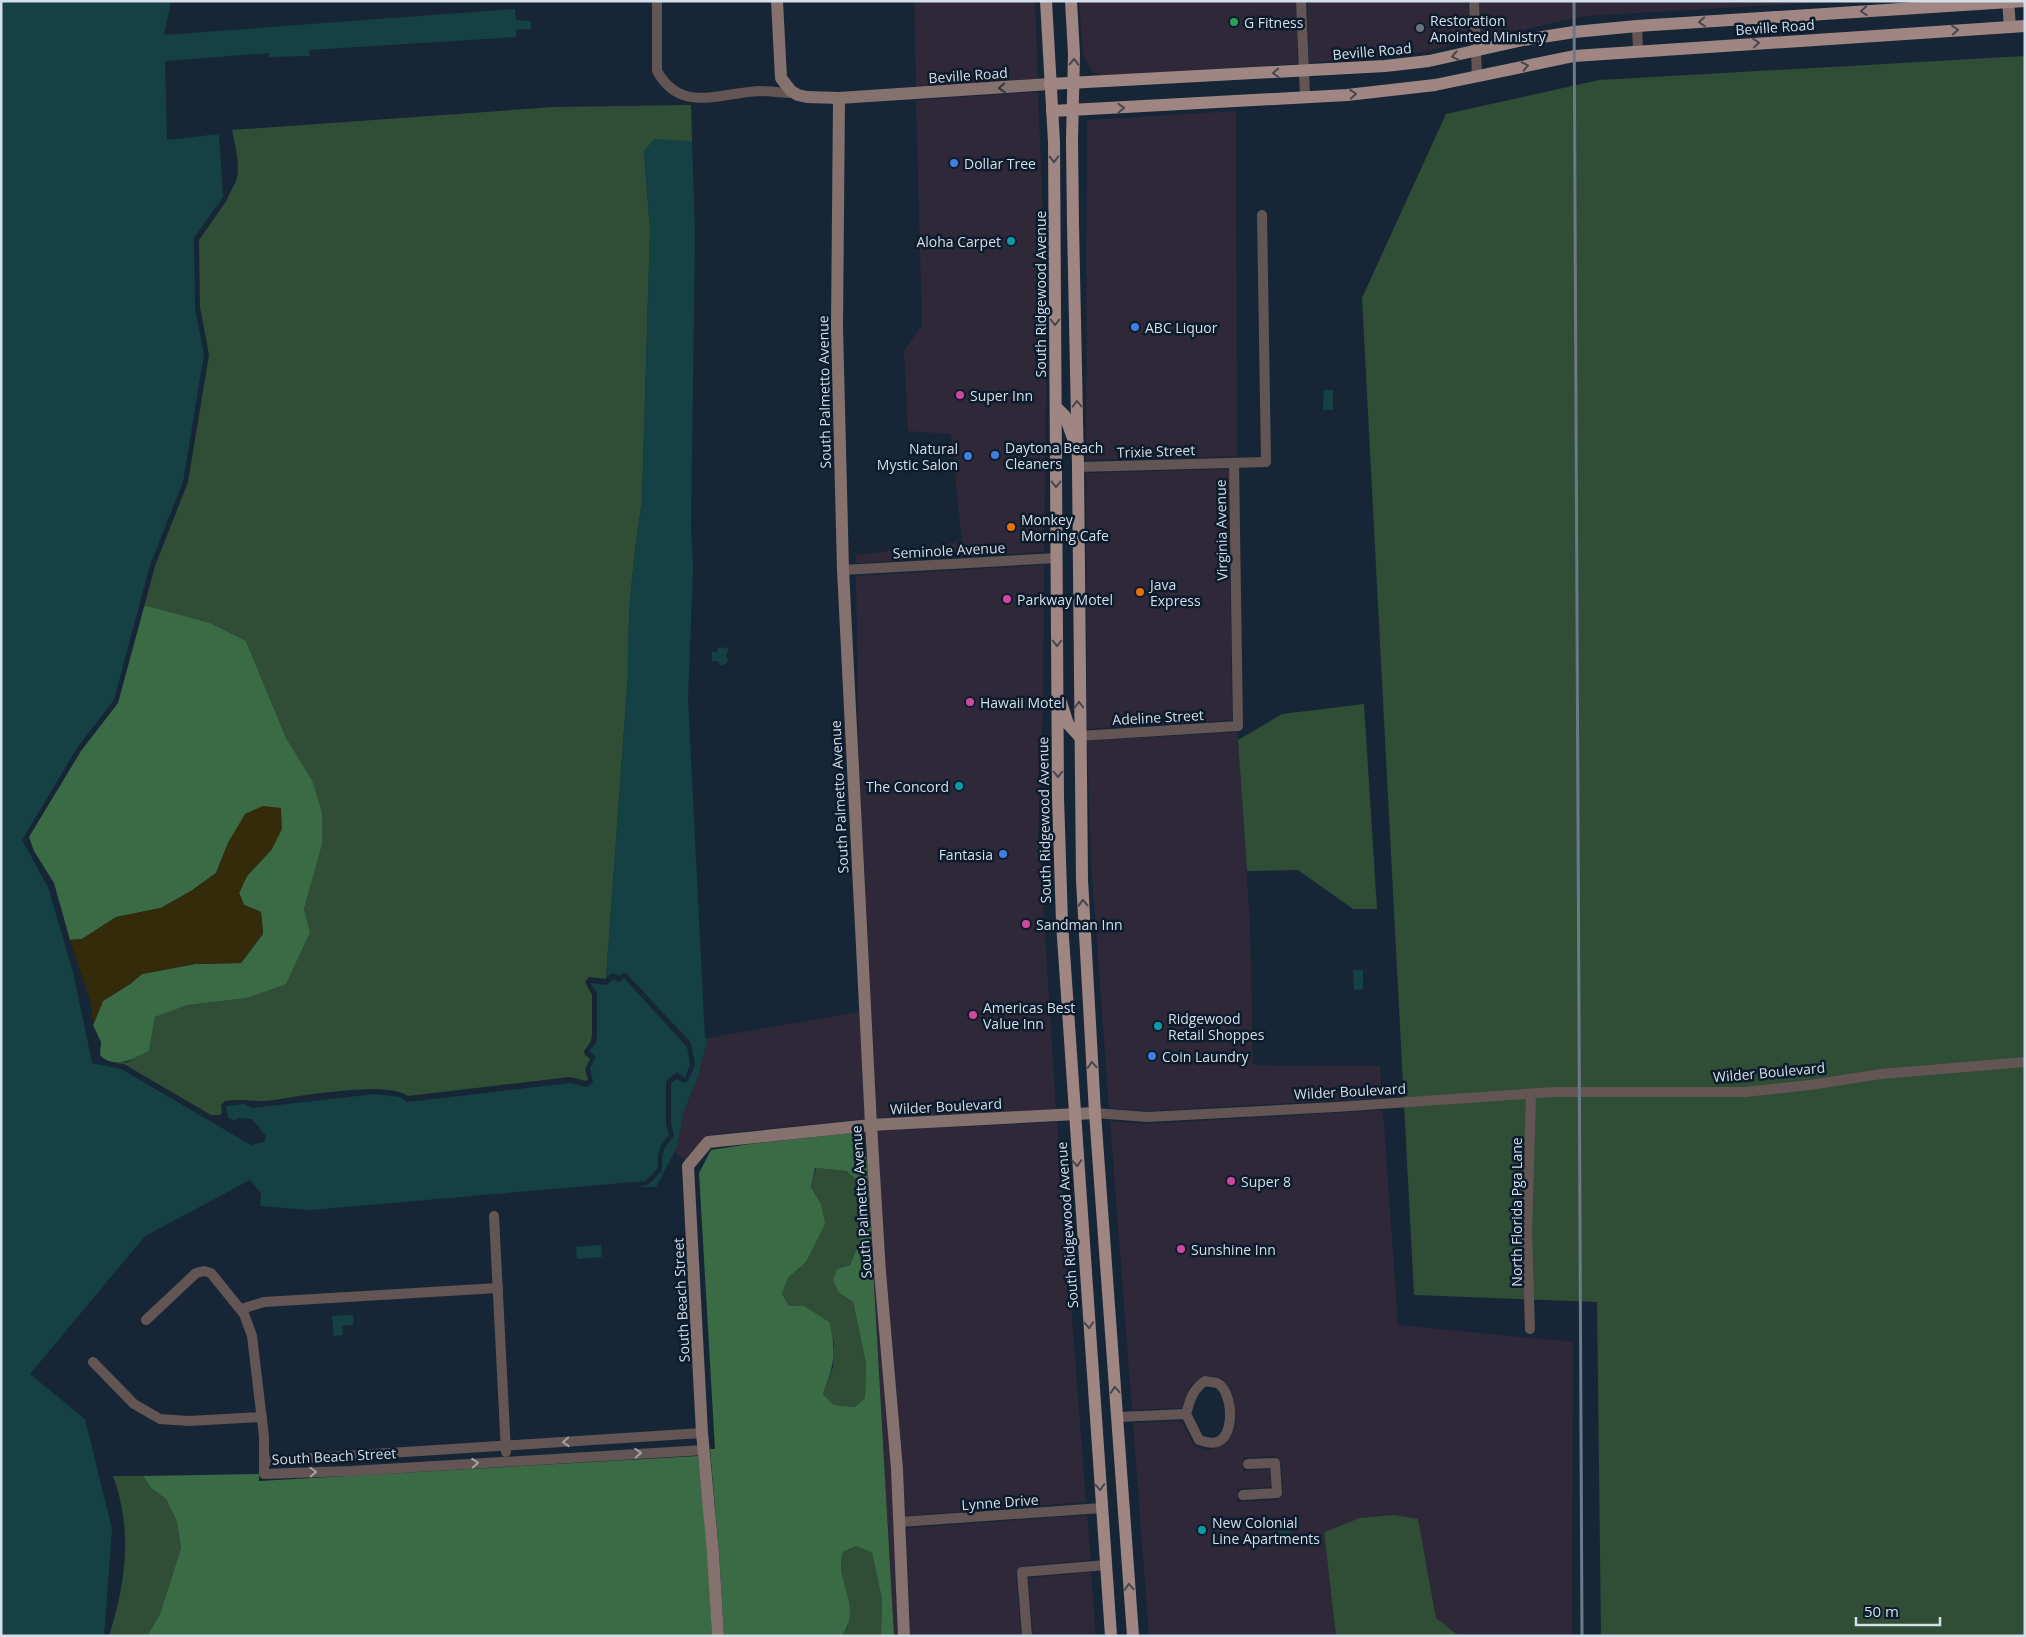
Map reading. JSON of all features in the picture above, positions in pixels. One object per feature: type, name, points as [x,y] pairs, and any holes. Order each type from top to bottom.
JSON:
[{"type":"main road","name":"South Ridgewood Avenue","points":[[1046,1],[1054,142],[1058,805],[1061,917],[1111,1636]]},
{"type":"main road","points":[[1071,1],[1074,54],[1073,224],[1084,934],[1133,1636]]},
{"type":"main road","name":"Beville Road","points":[[1050,84],[1389,66],[1476,52],[1523,40],[1637,26],[2025,1]]},
{"type":"main road","name":"Beville Road","points":[[1052,111],[1390,91],[1477,77],[1574,56],[1638,50],[2025,26]]},
{"type":"main road","points":[[1056,408],[1065,416],[1078,453]]},
{"type":"main road","points":[[1058,690],[1068,724],[1080,736]]},
{"type":"street","points":[[657,1],[657,70],[662,80],[683,96],[721,96],[758,91],[794,93],[807,97],[838,98]]},
{"type":"street","points":[[777,1],[781,78],[794,93]]},
{"type":"street","points":[[1302,1],[1305,97]]},
{"type":"street","points":[[1474,1],[1477,77]]},
{"type":"street","points":[[2008,2],[2010,27]]},
{"type":"street","points":[[1637,26],[1638,50]]},
{"type":"street","name":"Beville Road","points":[[838,98],[1050,84]]},
{"type":"street","name":"South Palmetto Avenue","points":[[838,98],[837,327],[843,570],[871,1125],[880,1272],[898,1469],[904,1636]]},
{"type":"street","name":"Virginia Avenue","points":[[1238,726],[1234,463],[1266,462],[1262,215]]},
{"type":"street","name":"Trixie Street","points":[[1078,467],[1234,463]]},
{"type":"street","name":"Seminole Avenue","points":[[843,570],[1057,558]]},
{"type":"street","name":"Adeline Street","points":[[1080,736],[1238,726]]},
{"type":"street","name":"Wilder Boulevard","points":[[688,1166],[708,1142],[871,1125],[1095,1113],[1147,1117],[1562,1092],[1745,1092],[1810,1085],[1881,1074],[2025,1062]]},
{"type":"street","name":"North Florida Pga Lane","points":[[1530,1329],[1527,1232],[1531,1094]]},
{"type":"street","name":"South Beach Street","points":[[688,1166],[702,1433],[714,1553],[718,1636]]},
{"type":"street","points":[[494,1216],[507,1461]]},
{"type":"street","name":"South Beach Street","points":[[146,1320],[196,1273],[204,1271],[210,1274],[241,1310],[252,1336],[262,1417],[264,1474],[704,1450]]},
{"type":"street","points":[[241,1310],[264,1302],[498,1288]]},
{"type":"street","points":[[94,1362],[134,1404],[160,1419],[189,1421],[262,1417]]},
{"type":"street","points":[[1205,1382],[1217,1383],[1225,1392],[1230,1422],[1227,1433],[1221,1440],[1212,1444],[1198,1440],[1186,1414],[1196,1388],[1205,1382]]},
{"type":"street","points":[[1117,1417],[1186,1414]]},
{"type":"street","name":"South Beach Street","points":[[264,1461],[702,1433]]},
{"type":"street","points":[[1243,1495],[1277,1493],[1275,1463],[1248,1464]]},
{"type":"street","name":"Lynne Drive","points":[[900,1522],[1102,1508]]},
{"type":"street","points":[[1027,1636],[1022,1572],[1106,1565]]},
{"type":"shaded area","points":[[1,1],[171,1],[164,35],[515,9],[516,20],[531,21],[531,29],[516,30],[516,37],[309,50],[310,56],[269,57],[269,53],[165,61],[167,140],[219,134],[223,197],[194,238],[195,308],[204,354],[183,482],[150,565],[114,700],[77,748],[22,840],[48,887],[74,976],[92,1063],[121,1069],[251,1145],[264,1142],[266,1136],[252,1119],[238,1118],[235,1121],[228,1118],[226,1106],[244,1104],[252,1108],[375,1094],[400,1097],[407,1102],[570,1083],[587,1087],[593,1082],[590,1068],[596,1057],[589,1051],[596,1043],[597,1034],[597,992],[590,983],[607,985],[613,979],[619,982],[624,978],[687,1047],[690,1065],[685,1078],[677,1072],[666,1081],[666,1125],[669,1135],[659,1150],[658,1168],[645,1181],[310,1210],[260,1206],[261,1193],[250,1180],[145,1236],[30,1374],[85,1419],[112,1529],[104,1636],[1,1636]]},
{"type":"shaded area","points":[[914,1],[1035,1],[1038,79],[916,87]]},
{"type":"shaded area","points":[[1079,1],[1296,1],[1298,64],[1102,76],[1093,72],[1083,56]]},
{"type":"shaded area","points":[[1307,1],[1468,1],[1470,41],[1422,52],[1309,63]]},
{"type":"shaded area","points":[[1479,1],[1846,1],[1585,16],[1481,39]]},
{"type":"shaded area","points":[[2025,56],[2025,1636],[1601,1636],[1597,1302],[1414,1295],[1362,298],[1446,114],[1599,80]]},
{"type":"shaded area","points":[[1038,92],[1047,319],[1044,552],[856,563],[856,555],[962,542],[951,434],[908,431],[904,351],[922,325],[916,100]]},
{"type":"shaded area","points":[[691,105],[692,141],[644,151],[650,230],[642,501],[631,588],[628,675],[606,979],[589,977],[585,982],[592,995],[591,1041],[584,1051],[585,1055],[590,1059],[585,1069],[588,1080],[570,1077],[408,1096],[397,1091],[361,1089],[266,1101],[230,1100],[225,1101],[221,1105],[222,1113],[220,1115],[211,1115],[124,1064],[115,1063],[127,1062],[149,1051],[155,1017],[188,1005],[247,998],[310,932],[304,909],[322,845],[312,780],[286,738],[246,641],[210,623],[144,607],[155,566],[188,482],[209,355],[200,307],[199,240],[227,200],[237,178],[238,160],[232,130],[554,107]]},
{"type":"shaded area","points":[[1236,111],[1237,456],[1086,460],[1087,120]]},
{"type":"shaded area","points":[[654,139],[692,141],[695,236],[691,525],[693,569],[688,699],[705,1038],[708,1038],[698,1076],[684,1111],[677,1147],[656,1187],[638,1187],[648,1185],[662,1171],[662,1157],[665,1147],[674,1136],[671,1124],[671,1083],[677,1079],[683,1083],[688,1081],[695,1065],[691,1043],[627,974],[623,973],[619,976],[612,973],[605,979],[600,979],[606,978],[628,675],[631,588],[642,501],[650,230],[644,151]]},
{"type":"shaded area","points":[[1324,390],[1333,390],[1333,410],[1323,410]]},
{"type":"shaded area","points":[[1229,469],[1232,720],[1087,729],[1086,473]]},
{"type":"shaded area","points":[[1044,565],[1043,703],[1038,840],[1056,1109],[877,1118],[859,767],[856,576]]},
{"type":"shaded area","points":[[719,647],[729,648],[726,656],[729,662],[720,666],[718,661],[712,661],[712,652],[717,652]]},
{"type":"shaded area","points":[[1364,704],[1377,909],[1353,909],[1298,870],[1247,871],[1238,740],[1282,714]]},
{"type":"shaded area","points":[[1238,732],[1250,926],[1253,1065],[1380,1066],[1382,1098],[1147,1111],[1109,1108],[1091,861],[1087,741]]},
{"type":"shaded area","points":[[1353,970],[1363,970],[1363,989],[1354,990]]},
{"type":"shaded area","points":[[859,1012],[865,1119],[708,1135],[685,1160],[674,1152],[684,1111],[698,1076],[708,1038]]},
{"type":"shaded area","points":[[1383,1110],[1398,1325],[1573,1342],[1572,1636],[1459,1636],[1436,1618],[1418,1520],[1324,1532],[1336,1636],[1149,1636],[1133,1423],[1182,1421],[1193,1444],[1210,1450],[1225,1444],[1233,1434],[1236,1420],[1229,1387],[1221,1378],[1206,1375],[1191,1385],[1182,1408],[1132,1410],[1110,1121],[1146,1124]],"holes":[[[1275,1456],[1281,1462],[1283,1492],[1277,1500],[1237,1502],[1238,1489],[1271,1487],[1270,1469],[1243,1471],[1243,1458]]]},
{"type":"shaded area","points":[[1057,1122],[1086,1502],[905,1516],[903,1467],[886,1271],[877,1131]]},
{"type":"shaded area","points":[[860,1132],[865,1132],[892,1470],[898,1636],[894,1636],[867,1162]]},
{"type":"shaded area","points":[[816,1168],[847,1171],[858,1182],[861,1196],[860,1241],[850,1265],[837,1269],[839,1293],[853,1302],[866,1363],[865,1398],[855,1407],[834,1405],[823,1394],[833,1367],[834,1342],[804,1306],[789,1306],[782,1294],[788,1278],[806,1262],[814,1243],[821,1204],[811,1187]]},
{"type":"shaded area","points":[[601,1245],[602,1257],[577,1259],[576,1247]]},
{"type":"shaded area","points":[[353,1315],[353,1325],[342,1326],[343,1335],[334,1336],[332,1316]]},
{"type":"shaded area","points":[[113,1476],[143,1476],[151,1488],[166,1499],[177,1522],[181,1548],[160,1614],[147,1636],[109,1636],[120,1596],[125,1556],[123,1516]]},
{"type":"shaded area","points":[[1087,1515],[1091,1560],[1022,1566],[1016,1573],[1021,1636],[910,1636],[906,1528]]},
{"type":"shaded area","points":[[1394,1515],[1418,1519],[1436,1618],[1459,1636],[1336,1636],[1324,1532],[1360,1518]]},
{"type":"shaded area","points":[[1279,1523],[1285,1523],[1291,1531],[1279,1544],[1274,1542],[1273,1539],[1279,1531]]},
{"type":"shaded area","points":[[856,1546],[872,1553],[882,1599],[881,1636],[842,1636],[848,1626],[841,1567],[843,1552]]},
{"type":"shaded area","points":[[1091,1572],[1096,1636],[1033,1636],[1028,1578]]},
{"type":"green space","points":[[147,606],[210,623],[246,641],[286,738],[312,780],[322,813],[322,845],[304,909],[310,932],[286,984],[247,998],[188,1005],[155,1017],[149,1051],[124,1062],[112,1062],[100,1055],[101,1042],[93,1025],[103,1001],[142,974],[195,964],[241,963],[263,934],[261,912],[244,905],[239,893],[247,876],[272,849],[229,841],[216,873],[191,891],[161,908],[116,917],[82,939],[70,940],[54,883],[34,851],[29,837],[81,751],[118,703],[144,607]]},
{"type":"green space","points":[[860,1132],[867,1162],[894,1636],[881,1636],[882,1599],[872,1553],[856,1546],[843,1552],[842,1558],[841,1568],[850,1610],[847,1627],[842,1636],[724,1636],[710,1449],[715,1449],[699,1173],[711,1150]],"holes":[[[815,1168],[847,1171],[858,1182],[861,1196],[860,1241],[850,1265],[837,1269],[833,1280],[839,1293],[853,1302],[866,1363],[865,1398],[855,1407],[834,1405],[823,1394],[830,1375],[834,1351],[829,1322],[804,1306],[789,1306],[782,1294],[788,1278],[806,1262],[825,1224],[821,1204],[811,1187]]]},
{"type":"green space","points":[[698,1456],[708,1554],[712,1636],[147,1636],[160,1614],[181,1548],[177,1522],[166,1499],[151,1488],[143,1476],[259,1474],[259,1481]]},
{"type":"sand","points":[[263,806],[281,808],[282,829],[272,849],[247,876],[239,893],[244,905],[261,912],[263,933],[241,963],[194,964],[142,974],[103,1001],[93,1025],[91,1003],[70,940],[82,939],[116,917],[161,908],[191,891],[216,873],[229,841],[245,814]]},
{"type":"railway","points":[[1574,1],[1582,1636]]},
{"type":"place","name":"G Fitness","points":[[1234,22]]},
{"type":"place","name":"Restoration Anointed Ministry","points":[[1420,28]]},
{"type":"place","name":"Dollar Tree","points":[[954,163]]},
{"type":"place","name":"Aloha Carpet","points":[[1011,241]]},
{"type":"place","name":"ABC Liquor","points":[[1135,327]]},
{"type":"place","name":"Super Inn","points":[[960,395]]},
{"type":"place","name":"Daytona Beach Cleaners","points":[[995,455]]},
{"type":"place","name":"Natural Mystic Salon","points":[[968,456]]},
{"type":"place","name":"Monkey Morning Cafe","points":[[1011,527]]},
{"type":"place","name":"Java Express","points":[[1140,592]]},
{"type":"place","name":"Parkway Motel","points":[[1007,599]]},
{"type":"place","name":"Hawaii Motel","points":[[970,702]]},
{"type":"place","name":"The Concord","points":[[959,786]]},
{"type":"place","name":"Fantasia","points":[[1003,854]]},
{"type":"place","name":"Sandman Inn","points":[[1026,924]]},
{"type":"place","name":"Americas Best Value Inn","points":[[973,1015]]},
{"type":"place","name":"Ridgewood Retail Shoppes","points":[[1158,1026]]},
{"type":"place","name":"Coin Laundry","points":[[1152,1056]]},
{"type":"place","name":"Super 8","points":[[1231,1181]]},
{"type":"place","name":"Sunshine Inn","points":[[1181,1249]]},
{"type":"place","name":"New Colonial Line Apartments","points":[[1202,1530]]}]
